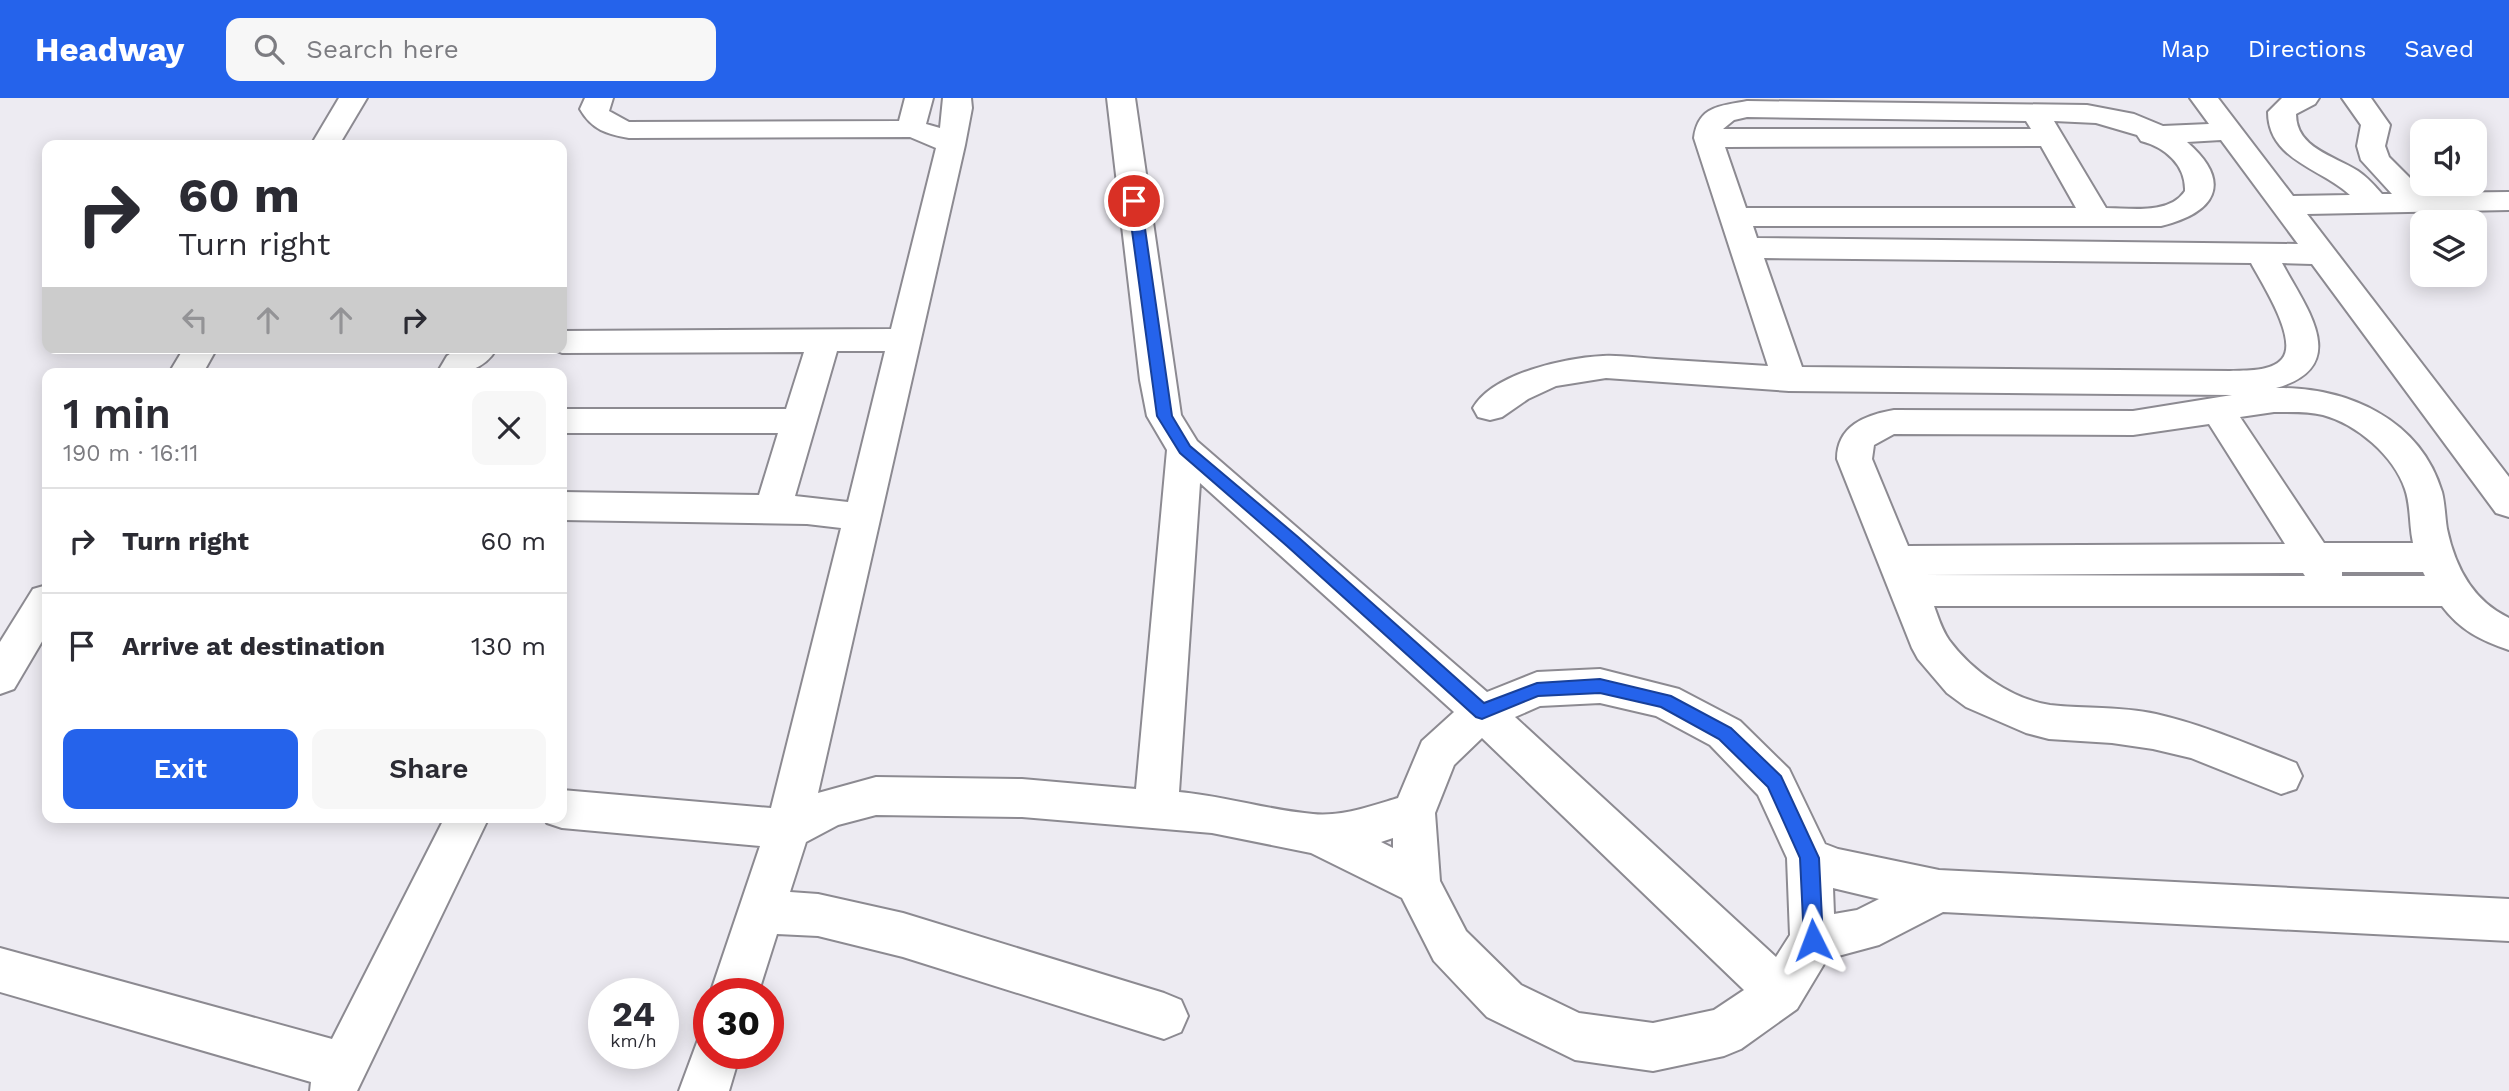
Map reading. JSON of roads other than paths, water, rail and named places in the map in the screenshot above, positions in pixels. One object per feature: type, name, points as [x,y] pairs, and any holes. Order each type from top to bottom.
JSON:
[{"type":"street","points":[[328,140],[354,98]]},
{"type":"street","points":[[599,98],[594,108],[599,119],[629,130],[911,129],[934,135],[951,145]]},
{"type":"street","points":[[911,129],[919,98]]},
{"type":"street","points":[[739,978],[788,829],[860,517],[951,145],[958,108],[957,98]]},
{"type":"street","points":[[1121,98],[1157,380],[1164,416],[1185,450],[1482,712],[1780,993]]},
{"type":"street","points":[[2204,98],[2509,503]]},
{"type":"street","points":[[2305,98],[2288,105],[2282,112],[2283,130],[2300,150],[2356,184],[2374,203]]},
{"type":"street","points":[[2357,98],[2376,124],[2377,135],[2371,146],[2375,160],[2417,202]]},
{"type":"street","points":[[1730,205],[2090,206],[2161,217],[2189,207],[2197,198],[2201,177],[2187,155],[2158,134],[2105,116],[2035,112],[1747,109],[1716,118],[1710,123],[1708,138],[1730,205],[1745,247],[1788,379]]},
{"type":"street","points":[[2035,112],[2090,206]]},
{"type":"street","points":[[1708,138],[2051,138],[2229,131]]},
{"type":"street","points":[[2286,205],[2509,201]]},
{"type":"street","points":[[1745,247],[2322,254]]},
{"type":"street","points":[[1490,408],[1507,394],[1529,382],[1578,369],[1634,368],[1788,379],[2216,383],[2270,379],[2297,365],[2303,354],[2305,341],[2301,328],[2261,253]]},
{"type":"street","points":[[567,342],[904,340]]},
{"type":"street","points":[[773,509],[824,341]]},
{"type":"street","points":[[457,368],[473,354]]},
{"type":"street","points":[[2281,776],[2206,746],[2153,731],[2112,725],[2049,722],[2002,707],[1961,681],[1944,665],[1932,648],[1854,460],[1856,441],[1870,428],[1894,422],[2132,423],[2187,418],[2249,403],[2312,400],[2344,409],[2372,425],[2398,449],[2418,478],[2424,492],[2427,522],[2436,556],[2452,591],[2468,612],[2479,621],[2509,634]]},
{"type":"street","points":[[2217,409],[2334,591]]},
{"type":"street","points":[[567,421],[801,421]]},
{"type":"street","points":[[1156,809],[1185,450]]},
{"type":"street","points":[[567,506],[807,510],[860,517]]},
{"type":"street","points":[[1902,576],[2313,558],[2436,556]]},
{"type":"street","points":[[1902,576],[2334,591],[2452,591]]},
{"type":"street","points":[[0,677],[42,608]]},
{"type":"street","points":[[1600,686],[1665,701],[1725,733],[1774,782],[1810,858],[1813,940],[1780,993],[1724,1032],[1653,1047],[1575,1036],[1504,1001],[1450,946],[1418,883],[1413,813],[1437,754],[1482,712],[1537,690],[1600,686]]},
{"type":"street","points":[[567,809],[788,829],[828,808],[876,796],[1022,798],[1156,809],[1212,814],[1314,834],[1349,848],[1418,883]]},
{"type":"street","points":[[1314,834],[1355,830],[1413,813]]},
{"type":"street","points":[[0,970],[338,1079],[464,823]]},
{"type":"street","points":[[1810,858],[1838,869],[1938,891],[2509,920]]},
{"type":"street","points":[[1813,940],[1863,930],[1938,891]]},
{"type":"street","points":[[760,912],[818,915],[903,934],[1164,1016]]},
{"type":"street","points":[[704,1091],[711,1069]]}]
